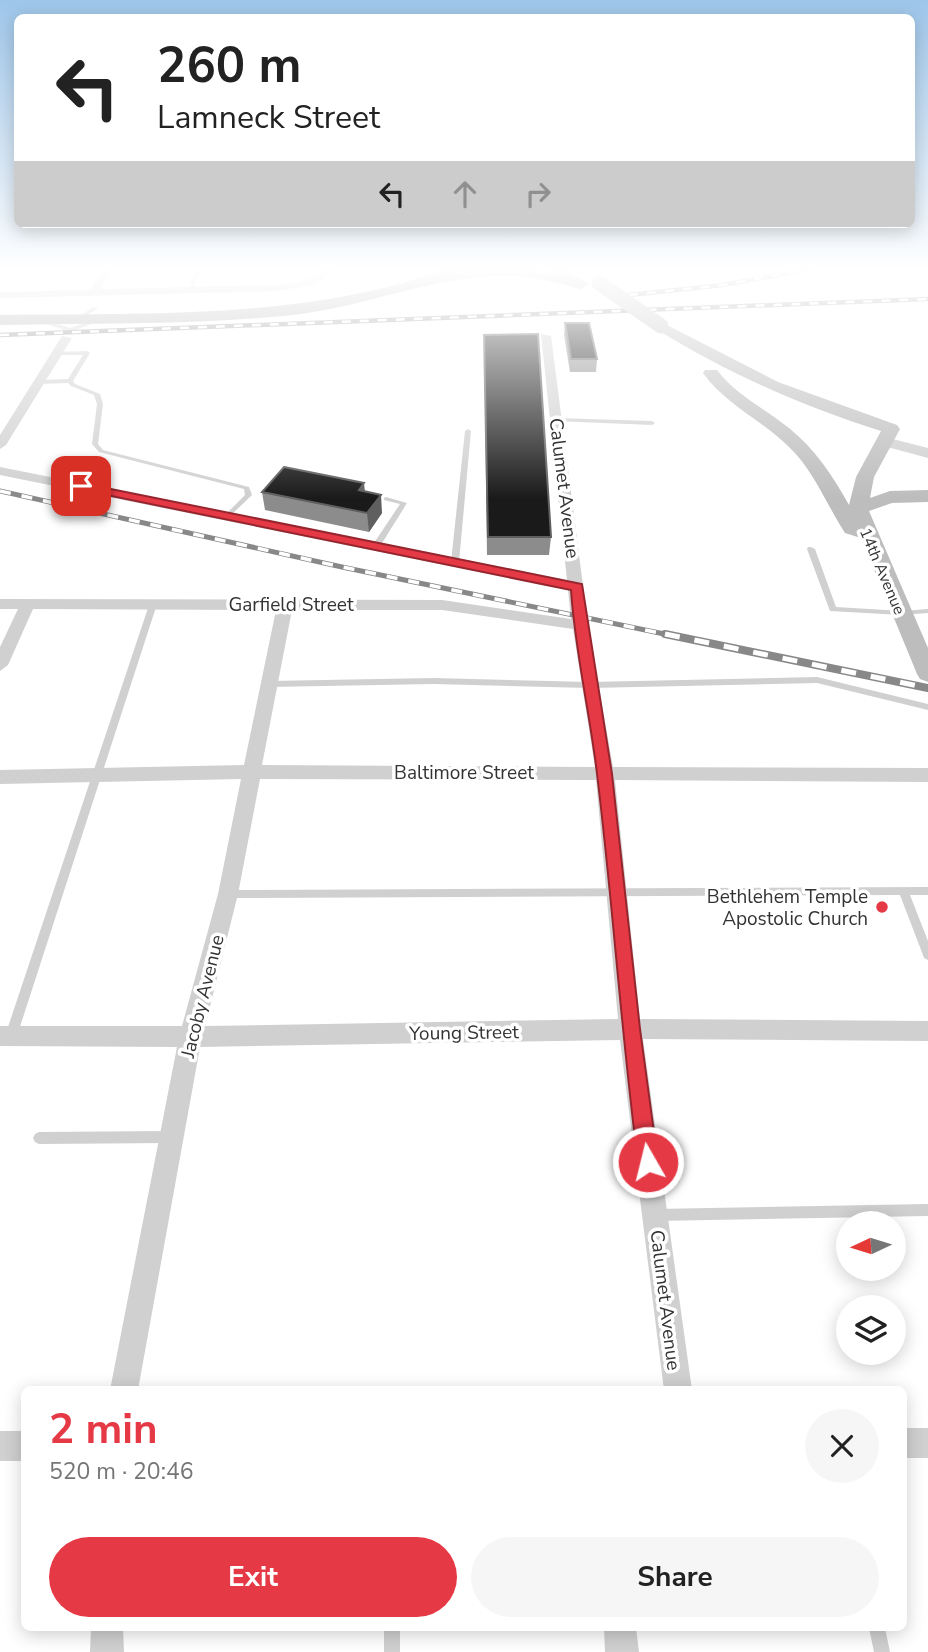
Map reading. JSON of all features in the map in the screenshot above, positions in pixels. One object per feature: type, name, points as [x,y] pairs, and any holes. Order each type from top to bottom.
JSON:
[{"type":"main road","points":[[669,345],[711,373],[794,411],[888,435]]},
{"type":"main road","points":[[693,345],[746,376],[888,435]]},
{"type":"main road","points":[[711,373],[720,386],[807,454],[828,480],[852,529],[870,541]]},
{"type":"main road","name":"14th Avenue","points":[[888,435],[864,477],[859,509],[870,541],[928,674]]},
{"type":"main road","points":[[859,509],[890,497],[928,496]]},
{"type":"street","points":[[0,446],[61,345]]},
{"type":"street","name":"Calumet Avenue","points":[[546,345],[580,625],[605,774],[630,1029],[677,1386]]},
{"type":"street","points":[[888,435],[928,438]]},
{"type":"street","points":[[888,435],[928,453]]},
{"type":"street","points":[[0,471],[577,587]]},
{"type":"street","points":[[0,665],[29,603]]},
{"type":"street","name":"Garfield Street","points":[[0,604],[442,605],[580,625]]},
{"type":"street","name":"Jacoby Avenue","points":[[125,1386],[170,1137],[191,1037],[228,894],[285,604]]},
{"type":"street","name":"Baltimore Street","points":[[0,777],[252,772],[928,775]]},
{"type":"street","name":"Young Street","points":[[6,1036],[191,1037],[630,1029],[928,1031]]},
{"type":"street","points":[[907,1443],[928,1443]]},
{"type":"street","points":[[0,1446],[21,1446]]},
{"type":"street","points":[[107,1631],[107,1652]]},
{"type":"street","points":[[620,1631],[622,1652]]},
{"type":"lane","points":[[57,352],[87,353],[70,381]]},
{"type":"lane","points":[[40,382],[70,381],[97,394],[100,404],[95,444],[101,451],[247,488],[249,495],[227,516]]},
{"type":"lane","points":[[556,420],[652,423]]},
{"type":"lane","points":[[455,562],[468,431]]},
{"type":"lane","points":[[376,546],[404,503],[386,499]]},
{"type":"lane","points":[[811,548],[833,609],[902,613],[928,611]]},
{"type":"lane","points":[[6,1036],[153,604]]},
{"type":"lane","points":[[269,684],[434,681],[590,685],[817,680],[928,707]]},
{"type":"lane","points":[[228,894],[928,891]]},
{"type":"lane","points":[[904,892],[928,955]]},
{"type":"lane","points":[[39,1138],[170,1137]]},
{"type":"lane","points":[[655,1214],[928,1210]]},
{"type":"lane","points":[[392,1652],[393,1631]]},
{"type":"lane","points":[[878,1631],[882,1652]]},
{"type":"building","points":[[484,345],[539,345],[551,537],[488,537]]},
{"type":"building","points":[[569,345],[594,345],[597,359],[571,359]]},
{"type":"building","points":[[284,467],[364,483],[359,490],[381,495],[367,513],[262,492]]},
{"type":"railway","points":[[0,491],[342,567],[674,636]]},
{"type":"railway","points":[[665,634],[928,688]]},
{"type":"place","name":"Bethlehem Temple Apostolic Church","points":[[882,907]]},
{"type":"route","points":[[81,486],[577,587],[580,625],[605,774],[630,1029],[648,1162]]}]
